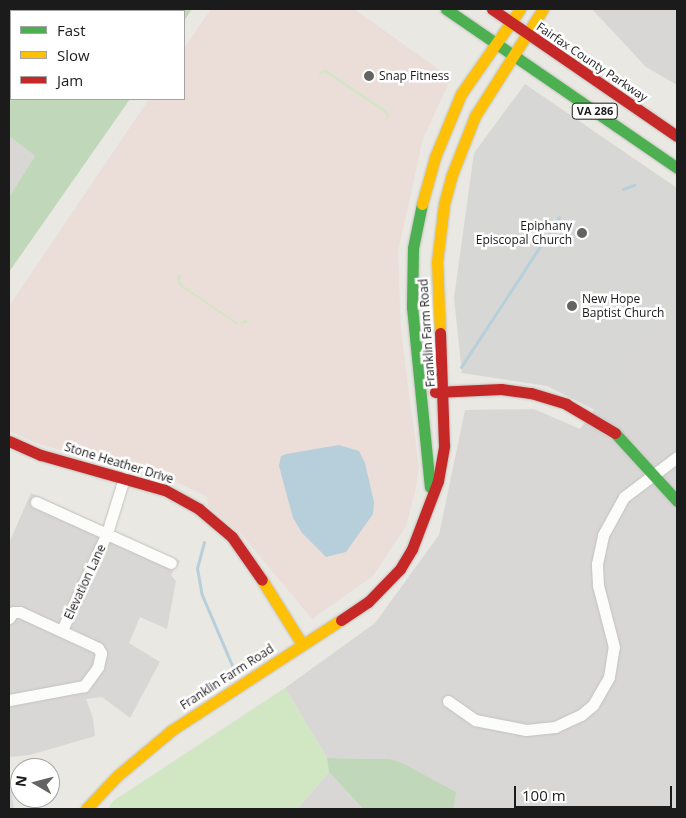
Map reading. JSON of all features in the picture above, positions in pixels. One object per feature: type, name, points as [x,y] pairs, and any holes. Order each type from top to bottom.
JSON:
[{"type":"main road","name":"VA 286","points":[[446,9],[677,168]]},
{"type":"main road","name":"Fairfax County Parkway","points":[[492,9],[677,136]]},
{"type":"main road","name":"Franklin Farm Road","points":[[431,500],[422,393],[412,307],[413,248],[418,218],[446,127],[465,87],[520,9]]},
{"type":"main road","name":"Franklin Farm Road","points":[[86,809],[117,776],[172,730],[368,602],[388,583],[412,550],[431,500],[442,463],[444,391],[436,294],[437,262],[444,204],[456,161],[475,116],[543,9]]},
{"type":"main road","points":[[422,393],[444,391],[519,391],[566,404],[612,431],[635,451],[652,475],[677,501]]},
{"type":"main road","name":"Stone Heather Drive","points":[[9,441],[41,455],[124,478],[178,496],[217,523],[247,555],[302,644]]},
{"type":"street","points":[[448,701],[475,720],[526,730],[540,730],[569,722],[593,705],[609,677],[614,648],[598,585],[599,548],[617,506],[630,490],[677,457]]},
{"type":"street","name":"Elevation Lane","points":[[62,630],[107,534],[124,478]]},
{"type":"street","name":"Elevation Lane","points":[[36,502],[171,563]]},
{"type":"street","name":"Elevation Lane","points":[[9,618],[17,611],[62,630],[98,648],[101,660],[91,680],[84,686],[9,700]]},
{"type":"shaded area","points":[[9,9],[139,9],[10,10],[9,54]]},
{"type":"shaded area","points":[[211,9],[354,9],[451,78],[423,139],[398,252],[401,331],[419,468],[415,492],[406,526],[373,576],[312,619],[242,535],[208,506],[207,497],[164,476],[99,461],[36,443],[9,431],[9,306],[148,100],[185,100],[185,47]]},
{"type":"shaded area","points":[[592,9],[677,9],[677,85],[646,67]]},
{"type":"shaded area","points":[[525,84],[677,188],[677,295],[595,410],[547,386],[462,373],[454,298],[474,153]]},
{"type":"shaded area","points":[[9,136],[35,156],[9,197]]},
{"type":"shaded area","points":[[677,295],[677,809],[454,809],[456,792],[390,759],[327,758],[285,688],[375,623],[439,535],[465,410],[534,409],[580,429]]},
{"type":"shaded area","points":[[31,493],[180,561],[171,575],[176,581],[167,629],[140,617],[129,643],[160,662],[130,718],[102,697],[86,699],[93,718],[95,736],[30,755],[9,757],[9,543]]},
{"type":"shaded area","points":[[329,772],[363,809],[297,809]]},
{"type":"shaded area","points":[[9,776],[10,808],[14,809],[9,809]]},
{"type":"green space","points":[[192,9],[185,20],[185,10],[138,10]]},
{"type":"green space","points":[[326,70],[387,111],[389,116],[386,121],[387,114],[328,74],[323,72],[318,77],[320,72]]},
{"type":"green space","points":[[10,94],[10,100],[129,100],[9,272],[9,197],[35,156],[9,136]]},
{"type":"green space","points":[[178,275],[182,275],[179,281],[185,287],[239,324],[236,324],[179,285]]},
{"type":"green space","points":[[285,688],[327,758],[329,772],[297,809],[108,809],[113,801]]},
{"type":"green space","points":[[327,758],[390,759],[404,764],[456,792],[454,809],[363,809],[329,772]]},
{"type":"water","points":[[339,445],[359,451],[365,463],[374,502],[373,514],[346,552],[326,557],[302,533],[293,518],[279,466],[281,456],[286,454]]},
{"type":"waterway","points":[[623,189],[634,185]]},
{"type":"waterway","points":[[461,367],[559,217]]},
{"type":"waterway","points":[[204,542],[197,568],[202,595],[234,670]]},
{"type":"traffic: fast","points":[[446,9],[677,168]]},
{"type":"traffic: fast","points":[[422,204],[413,248],[412,307],[430,487]]},
{"type":"traffic: fast","points":[[615,433],[677,501]]},
{"type":"traffic: slow","points":[[422,204],[435,157],[461,94],[520,9]]},
{"type":"traffic: slow","points":[[440,333],[437,262],[444,204],[451,177],[475,116],[543,9]]},
{"type":"traffic: slow","points":[[262,580],[302,644]]},
{"type":"traffic: slow","points":[[86,809],[117,776],[172,730],[341,620]]},
{"type":"traffic: jam","points":[[492,9],[677,136]]},
{"type":"traffic: jam","points":[[341,620],[368,602],[400,569],[412,549],[438,481],[444,446],[440,333]]},
{"type":"traffic: jam","points":[[435,392],[501,389],[531,393],[566,404],[615,433]]},
{"type":"traffic: jam","points":[[9,441],[41,455],[165,490],[199,509],[232,537],[262,580]]},
{"type":"place","name":"Snap Fitness","points":[[369,76]]},
{"type":"place","name":"Epiphany Episcopal Church","points":[[582,233]]},
{"type":"place","name":"New Hope Baptist Church","points":[[572,306]]}]
